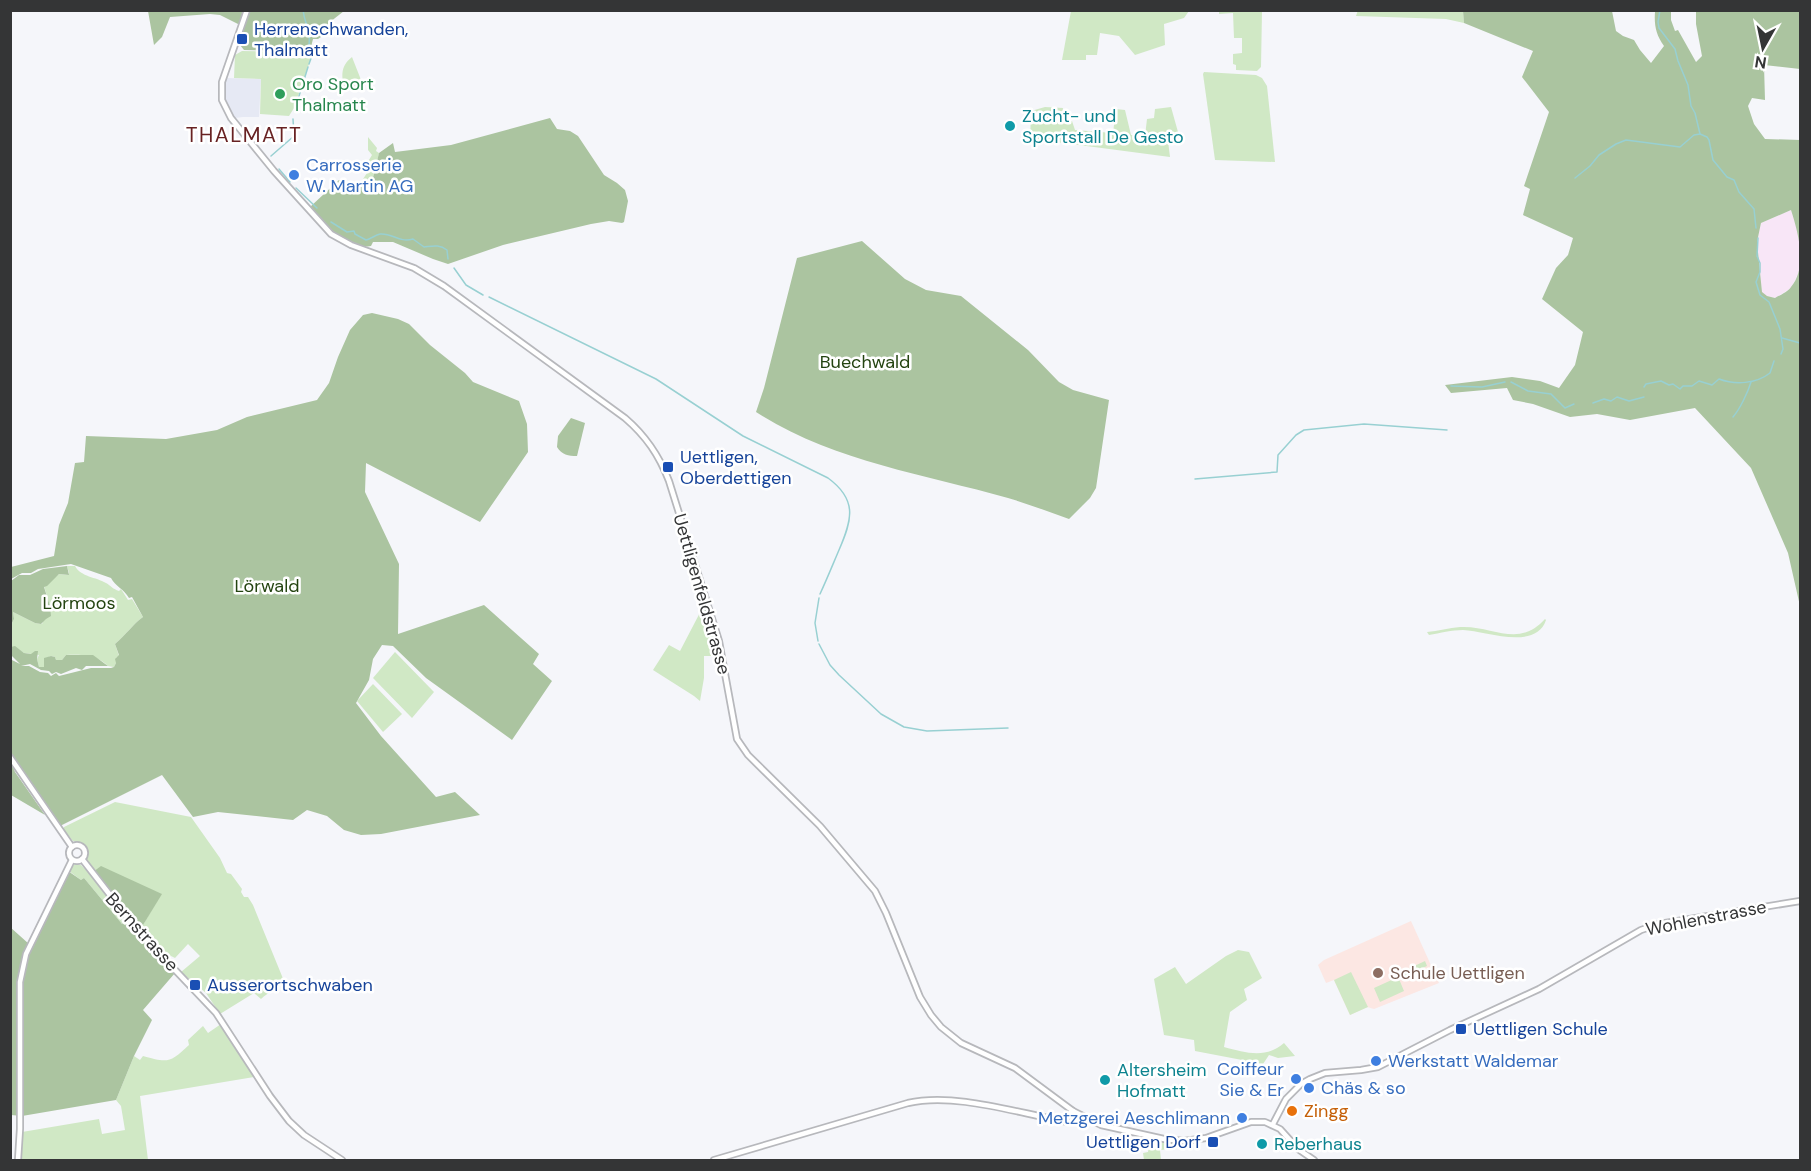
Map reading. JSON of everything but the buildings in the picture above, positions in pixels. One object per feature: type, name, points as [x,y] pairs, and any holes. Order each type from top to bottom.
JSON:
[{"type":"main road","name":"Uettligenfeldstrasse","points":[[247,10],[224,74],[221,87],[224,105],[231,118],[268,164],[323,226],[334,236],[351,245],[414,267],[437,281],[625,418],[646,438],[656,452],[665,469],[705,594],[723,659],[733,725],[740,744],[753,760],[820,826],[875,891],[921,997],[931,1015],[941,1026],[961,1043],[1024,1074],[1073,1111],[1110,1128],[1180,1141],[1206,1138],[1256,1121],[1273,1124]]},
{"type":"main road","points":[[10,757],[72,847]]},
{"type":"main road","points":[[72,847],[83,848],[85,853],[82,859],[72,860]]},
{"type":"main road","points":[[72,847],[69,854],[72,860]]},
{"type":"main road","name":"Bernstrasse","points":[[82,859],[138,931],[206,1002],[289,1121],[304,1135],[342,1161]]},
{"type":"main road","points":[[18,1161],[22,966],[72,860]]},
{"type":"main road","name":"Wohlenstrasse","points":[[1273,1124],[1286,1099],[1301,1084],[1310,1079],[1325,1072],[1360,1071],[1378,1067],[1539,988],[1641,930],[1659,924],[1800,901]]},
{"type":"main road","points":[[714,1161],[923,1100],[962,1101],[1071,1122],[1082,1116]]},
{"type":"main road","points":[[1060,1120],[1073,1111]]},
{"type":"main road","points":[[1273,1124],[1301,1152],[1314,1161]]},
{"type":"shaded area","points":[[225,78],[261,79],[259,117],[235,118],[225,100]]},
{"type":"shaded area","points":[[1791,210],[1799,235],[1800,270],[1791,288],[1775,298],[1762,293],[1757,242],[1761,223]]},
{"type":"shaded area","name":"Schule Uettligen","points":[[1411,921],[1439,983],[1374,1009],[1367,1007],[1350,1015],[1334,980],[1326,983],[1318,965],[1324,960]]},
{"type":"green space","points":[[1071,10],[1189,11],[1184,18],[1164,24],[1165,45],[1135,55],[1119,36],[1100,33],[1097,55],[1086,55],[1086,60],[1062,60]]},
{"type":"green space","points":[[1358,10],[1463,11],[1464,23],[1446,19],[1356,16]]},
{"type":"green space","points":[[148,11],[344,11],[319,34],[321,37],[313,39],[310,51],[244,50],[240,45],[244,27],[220,15],[210,14],[170,17],[162,37],[154,45]]},
{"type":"green space","points":[[1219,11],[1262,11],[1261,67],[1257,71],[1236,70],[1236,65],[1233,64],[1233,54],[1242,53],[1242,38],[1234,38],[1233,13],[1219,14]]},
{"type":"green space","points":[[1463,11],[1612,11],[1616,31],[1634,40],[1651,63],[1664,46],[1657,34],[1653,11],[1671,11],[1675,31],[1678,30],[1696,62],[1702,56],[1696,11],[1800,11],[1800,69],[1764,65],[1765,100],[1752,98],[1748,106],[1754,124],[1765,139],[1800,140],[1800,249],[1791,210],[1761,223],[1757,242],[1762,292],[1767,296],[1775,298],[1790,289],[1796,279],[1800,262],[1800,606],[1788,553],[1751,468],[1695,408],[1630,420],[1597,414],[1570,417],[1533,404],[1513,400],[1507,388],[1451,393],[1445,385],[1512,377],[1540,381],[1559,388],[1575,365],[1583,332],[1542,299],[1556,268],[1568,255],[1573,238],[1523,215],[1530,189],[1524,186],[1549,112],[1522,77],[1533,51],[1464,23]]},
{"type":"green space","name":"Oro Sport Thalmatt","points":[[242,51],[313,52],[294,108],[289,116],[260,114],[261,79],[234,78],[235,55]]},
{"type":"green space","points":[[352,57],[363,85],[345,91],[343,69]]},
{"type":"green space","points":[[1204,72],[1256,75],[1262,78],[1267,86],[1275,162],[1215,160]]},
{"type":"green space","points":[[1045,107],[1063,108],[1061,121],[1072,121],[1075,130],[1113,133],[1116,109],[1125,110],[1131,135],[1145,136],[1147,119],[1154,118],[1155,109],[1171,107],[1178,132],[1168,141],[1170,157],[1056,142],[1030,143],[1031,111]]},
{"type":"green space","points":[[550,118],[557,129],[570,131],[578,136],[604,175],[625,190],[628,201],[624,222],[609,221],[591,224],[503,245],[448,264],[393,242],[373,242],[371,246],[352,244],[336,235],[310,207],[339,180],[349,185],[371,186],[379,153],[393,143],[395,152],[451,145]]},
{"type":"green space","points":[[368,137],[379,153],[371,186],[362,187],[359,185],[367,173],[364,168],[372,155],[368,150]]},
{"type":"green space","name":"Buechwald","points":[[862,241],[905,279],[926,290],[961,296],[1028,350],[1059,382],[1073,390],[1109,400],[1096,488],[1090,498],[1069,519],[1008,498],[847,454],[815,443],[756,412],[797,258]]},
{"type":"green space","name":"Lörwald","points":[[372,313],[409,324],[473,382],[519,401],[527,424],[528,452],[480,522],[366,463],[365,492],[399,564],[398,634],[484,605],[539,654],[533,664],[552,681],[512,740],[426,678],[393,646],[382,645],[373,659],[369,680],[356,703],[381,736],[436,797],[455,792],[480,815],[381,834],[361,835],[344,830],[327,816],[307,810],[293,820],[218,812],[193,817],[162,775],[60,826],[11,753],[10,659],[20,664],[11,655],[11,647],[15,646],[24,653],[31,654],[38,651],[39,667],[44,667],[44,658],[51,656],[56,660],[62,660],[66,655],[93,655],[108,666],[86,666],[82,670],[76,668],[61,674],[56,672],[52,674],[30,664],[21,666],[29,666],[51,676],[56,673],[59,676],[91,668],[111,668],[114,667],[115,659],[119,655],[115,644],[143,617],[132,597],[129,598],[111,578],[71,564],[22,573],[11,579],[11,567],[54,556],[59,525],[68,503],[75,463],[84,462],[86,436],[166,439],[217,430],[247,417],[317,400],[329,383],[350,330],[363,315]]},
{"type":"green space","points":[[571,418],[585,423],[577,456],[561,452],[557,447],[558,436]]},
{"type":"green space","name":"Lörmoos","points":[[67,566],[75,566],[85,575],[102,581],[119,591],[121,589],[128,600],[132,599],[143,617],[115,644],[119,656],[116,658],[114,667],[94,657],[66,655],[62,660],[56,660],[51,656],[44,659],[44,667],[39,667],[37,659],[39,655],[24,653],[11,647],[13,612],[42,624],[50,606],[44,586],[59,574],[68,575]]},
{"type":"green space","points":[[67,566],[69,575],[59,574],[44,587],[51,616],[41,624],[13,612],[14,619],[11,625],[11,581],[19,575],[30,575],[43,569]]},
{"type":"green space","points":[[705,603],[721,656],[704,656],[704,678],[700,701],[653,670],[669,645],[680,651]]},
{"type":"green space","points":[[1545,619],[1540,629],[1532,635],[1521,637],[1463,630],[1429,635],[1427,632],[1472,627],[1505,634],[1525,633]]},
{"type":"green space","points":[[395,652],[434,692],[412,718],[373,678]]},
{"type":"green space","points":[[373,684],[402,714],[383,732],[357,701]]},
{"type":"green space","points":[[11,763],[15,772],[45,815],[11,795]]},
{"type":"green space","points":[[115,802],[191,817],[220,858],[227,873],[231,874],[242,889],[244,897],[248,897],[253,905],[284,981],[280,986],[261,999],[254,993],[220,1014],[206,993],[181,972],[200,956],[188,944],[175,958],[171,956],[168,959],[140,930],[161,894],[93,872],[87,861],[86,848],[73,841],[63,829]]},
{"type":"green space","points":[[75,864],[81,865],[88,872],[127,920],[122,924],[84,878],[81,880],[69,871]]},
{"type":"green space","points":[[101,866],[162,894],[140,930],[93,872]]},
{"type":"green space","points":[[68,871],[81,880],[84,878],[122,924],[127,920],[162,964],[175,973],[143,1010],[152,1020],[116,1100],[22,1116],[11,1115],[10,927],[29,944]]},
{"type":"green space","points":[[1238,950],[1249,952],[1262,978],[1244,989],[1247,1000],[1230,1012],[1224,1047],[1248,1053],[1263,1053],[1284,1043],[1295,1056],[1278,1058],[1269,1055],[1263,1064],[1195,1051],[1194,1040],[1164,1035],[1154,979],[1175,967],[1186,984]]},
{"type":"green space","points":[[1425,961],[1427,966],[1399,979],[1404,991],[1380,1002],[1374,988]]},
{"type":"green space","points":[[1351,972],[1368,1007],[1350,1015],[1334,980]]},
{"type":"green space","points":[[221,1024],[254,1077],[140,1096],[148,1160],[19,1160],[22,1132],[99,1119],[102,1134],[125,1130],[121,1106],[116,1100],[134,1056],[140,1060],[143,1056],[168,1060],[189,1045],[188,1040],[203,1026],[208,1033]]},
{"type":"green space","points":[[1151,1137],[1175,1140],[1171,1149],[1160,1150],[1161,1160],[1144,1160],[1143,1153],[1148,1152]]},
{"type":"waterway","points":[[303,10],[309,31],[309,46],[314,50],[309,64]]},
{"type":"waterway","points":[[1660,10],[1659,28],[1675,49],[1688,85],[1691,106],[1700,134],[1709,140],[1713,160],[1727,177],[1734,180],[1739,192],[1754,209],[1756,228]]},
{"type":"waterway","points":[[295,109],[308,67]]},
{"type":"waterway","points":[[271,156],[294,136],[293,119]]},
{"type":"waterway","points":[[1575,178],[1599,155],[1626,140],[1680,147],[1694,135],[1700,134]]},
{"type":"waterway","points":[[279,169],[290,182]]},
{"type":"waterway","points":[[296,188],[317,208]]},
{"type":"waterway","points":[[331,222],[347,232],[354,231],[366,240],[385,234],[404,240],[413,239],[424,247],[441,247],[447,250],[448,259]]},
{"type":"waterway","points":[[1758,238],[1757,256],[1760,272],[1756,282],[1760,295],[1769,302],[1780,329],[1783,349],[1781,354]]},
{"type":"waterway","points":[[454,268],[466,285],[483,295]]},
{"type":"waterway","points":[[489,297],[656,379],[743,436],[828,478],[838,486],[848,503],[849,520],[820,594]]},
{"type":"waterway","points":[[1782,338],[1800,343]]},
{"type":"waterway","points":[[1644,387],[1646,384],[1661,381],[1669,385],[1673,384],[1680,389],[1683,386],[1692,386],[1699,381],[1712,385],[1719,379],[1738,383],[1752,381],[1770,373],[1774,361]]},
{"type":"waterway","points":[[1451,386],[1482,387],[1505,382]]},
{"type":"waterway","points":[[1511,382],[1528,391],[1551,394],[1565,408],[1574,404]]},
{"type":"waterway","points":[[1733,417],[1744,400],[1751,382]]},
{"type":"waterway","points":[[1593,403],[1604,399],[1611,401],[1617,397],[1629,401],[1644,397]]},
{"type":"waterway","points":[[1195,479],[1277,472],[1278,455],[1296,435],[1304,430],[1364,424],[1447,430]]},
{"type":"waterway","points":[[818,641],[815,623],[819,598]]},
{"type":"waterway","points":[[819,644],[830,665],[839,675],[881,714],[904,727],[927,731],[1008,728]]},
{"type":"place","name":"Herrenschwanden, Thalmatt","points":[[242,39]]},
{"type":"place","name":"Oro Sport Thalmatt","points":[[280,94]]},
{"type":"place","name":"Zucht- und Sportstall De Gesto","points":[[1010,126]]},
{"type":"place","name":"Carrosserie W. Martin AG","points":[[294,175]]},
{"type":"place","name":"Uettligen, Oberdettigen","points":[[668,467]]},
{"type":"place","name":"Schule Uettligen","points":[[1378,973]]},
{"type":"place","name":"Ausserortschwaben","points":[[195,985]]},
{"type":"place","name":"Uettligen Schule","points":[[1461,1029]]},
{"type":"place","name":"Werkstatt Waldemar","points":[[1376,1061]]},
{"type":"place","name":"Coiffeur Sie & Er","points":[[1296,1079]]},
{"type":"place","name":"Altersheim Hofmatt","points":[[1105,1080]]},
{"type":"place","name":"Chäs & so","points":[[1309,1088]]},
{"type":"place","name":"Zingg","points":[[1292,1111]]},
{"type":"place","name":"Metzgerei Aeschlimann","points":[[1242,1118]]},
{"type":"place","name":"Uettligen Dorf","points":[[1213,1142]]},
{"type":"place","name":"Reberhaus","points":[[1262,1144]]},
{"type":"district","name":"THALMATT","points":[[244,135]]}]
